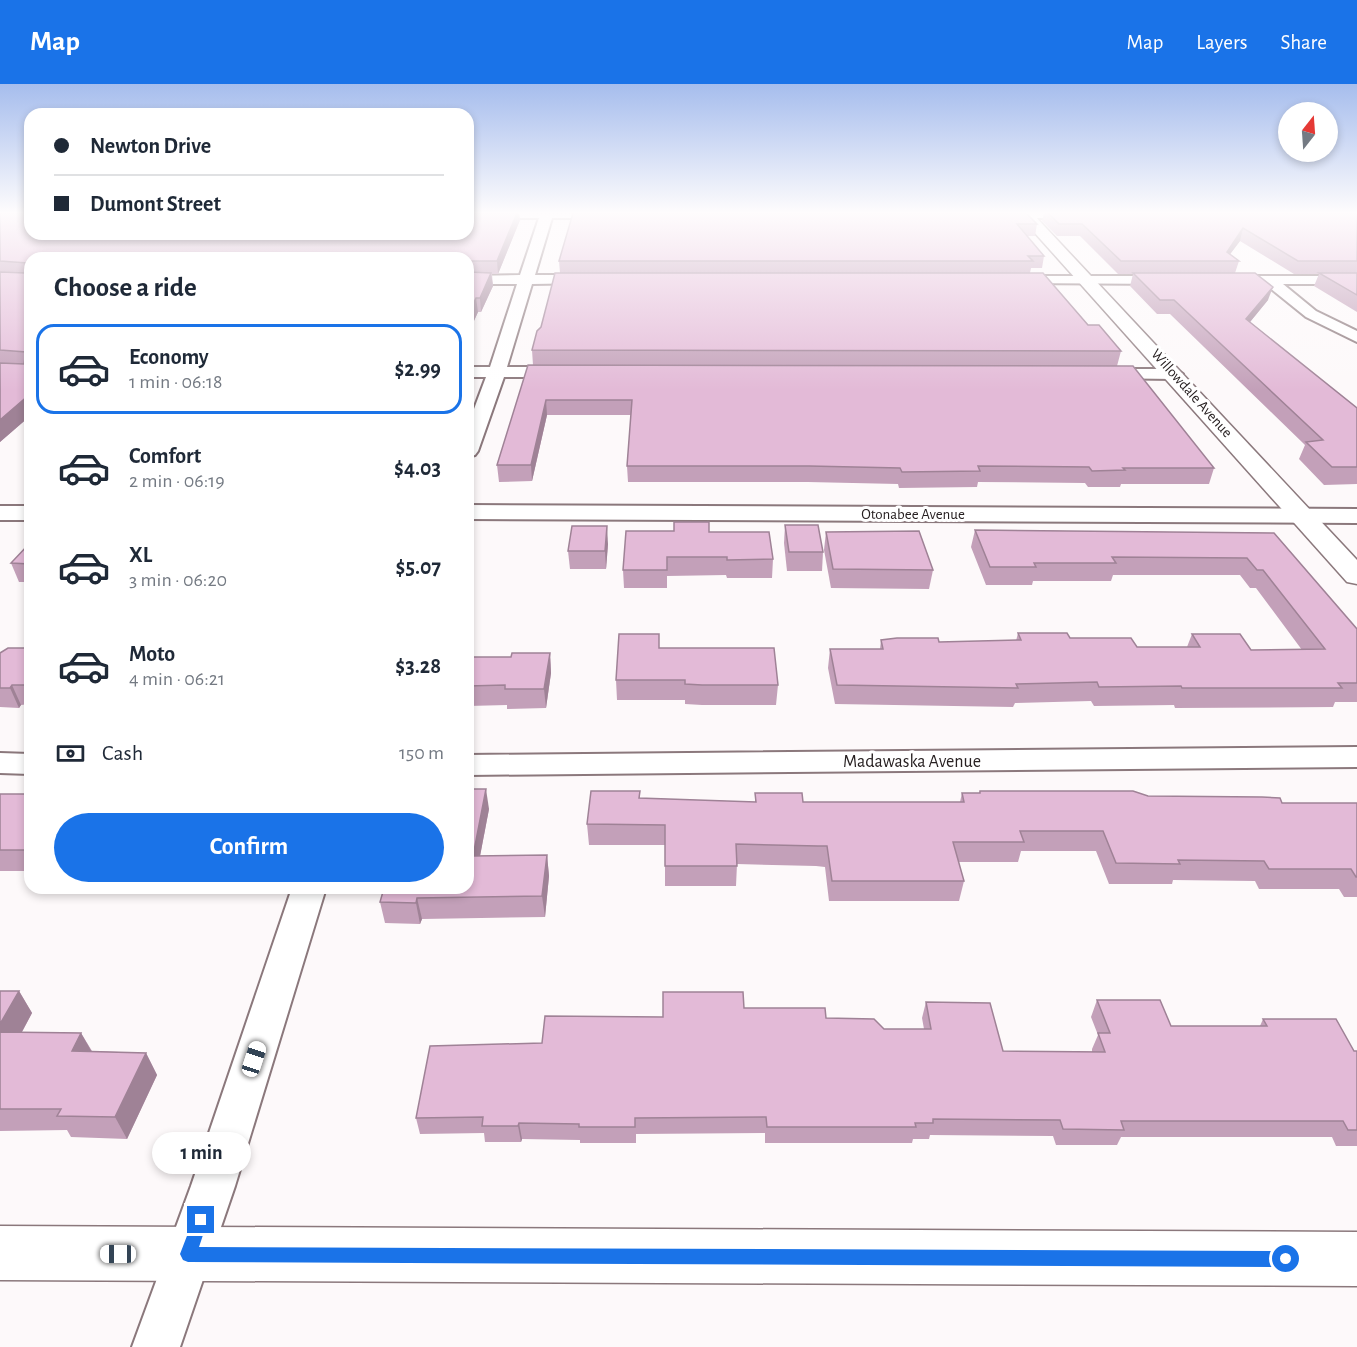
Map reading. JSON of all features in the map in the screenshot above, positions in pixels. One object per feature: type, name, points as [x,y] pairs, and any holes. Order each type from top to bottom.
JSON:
[{"type":"street","points":[[474,435],[529,272]]},
{"type":"street","name":"Willowdale Avenue","points":[[1079,272],[1357,576]]},
{"type":"street","points":[[474,279],[610,279]]},
{"type":"street","points":[[1000,280],[1191,280]]},
{"type":"street","points":[[1214,280],[1357,280]]},
{"type":"street","points":[[1269,280],[1311,314],[1357,337]]},
{"type":"street","points":[[474,372],[580,372]]},
{"type":"street","points":[[1079,374],[1174,374]]},
{"type":"street","name":"Otonabee Avenue","points":[[474,512],[1357,516]]},
{"type":"street","points":[[0,513],[24,513]]},
{"type":"street","name":"Madawaska Avenue","points":[[474,765],[1357,758]]},
{"type":"street","points":[[0,763],[24,764]]},
{"type":"street","points":[[156,1347],[213,1186],[307,894]]},
{"type":"street","points":[[0,1253],[1357,1259]]},
{"type":"building","points":[[0,272],[24,273],[24,352],[0,350]]},
{"type":"building","points":[[474,272],[491,273],[480,298],[476,298],[474,302]]},
{"type":"building","points":[[555,273],[1043,273],[1088,325],[1099,325],[1121,351],[532,350],[537,331],[541,327]]},
{"type":"building","points":[[1133,273],[1255,273],[1273,287],[1246,319],[1357,408],[1357,467],[1332,467],[1306,442],[1323,440],[1174,300],[1160,300]]},
{"type":"building","points":[[1319,273],[1357,273],[1357,295]]},
{"type":"building","points":[[0,363],[24,364],[24,399],[0,420]]},
{"type":"building","points":[[528,365],[1133,366],[1214,468],[1123,468],[1125,470],[1092,471],[1089,467],[978,466],[980,471],[902,472],[900,468],[809,466],[627,466],[632,400],[546,400],[531,465],[497,465]]},
{"type":"building","points":[[674,522],[709,522],[709,532],[769,532],[773,559],[727,560],[727,557],[667,557],[667,570],[623,570],[626,531],[674,531]]},
{"type":"building","points":[[785,525],[818,525],[823,552],[789,552]]},
{"type":"building","points":[[572,526],[607,526],[605,551],[568,551]]},
{"type":"building","points":[[975,530],[1274,533],[1357,629],[1357,683],[1338,683],[1342,688],[1099,687],[1097,682],[1016,684],[1018,688],[837,685],[830,649],[883,649],[881,640],[897,638],[938,638],[939,642],[1021,640],[1018,633],[1067,633],[1070,638],[1131,638],[1137,647],[1200,647],[1192,634],[1240,634],[1251,650],[1325,649],[1263,570],[1257,570],[1247,558],[1112,557],[1116,563],[1034,563],[1036,567],[990,567]]},
{"type":"building","points":[[919,531],[933,570],[833,569],[826,532]]},
{"type":"building","points":[[24,549],[24,564],[11,563]]},
{"type":"building","points":[[619,634],[659,634],[659,648],[774,648],[778,685],[702,685],[685,684],[685,680],[616,680]]},
{"type":"building","points":[[8,648],[24,648],[24,685],[0,688],[0,653]]},
{"type":"building","points":[[512,653],[550,653],[544,689],[505,689],[505,685],[474,686],[474,657],[511,657]]},
{"type":"building","points":[[474,789],[486,789],[474,851]]},
{"type":"building","points":[[591,791],[640,791],[639,798],[756,802],[755,793],[802,793],[803,802],[964,802],[962,793],[980,793],[980,791],[1133,791],[1148,796],[1262,797],[1280,798],[1282,803],[1357,803],[1357,877],[1351,869],[1269,869],[1264,861],[1178,860],[1180,864],[1116,863],[1103,831],[1020,831],[1024,842],[953,842],[964,881],[832,881],[827,846],[736,844],[737,866],[665,866],[665,825],[587,824]]},
{"type":"building","points":[[0,794],[24,794],[24,850],[0,850]]},
{"type":"building","points":[[547,855],[542,896],[417,898],[416,903],[380,902],[382,894],[474,894],[474,856]]},
{"type":"building","points":[[0,991],[19,991],[0,1024]]},
{"type":"building","points":[[663,992],[743,992],[744,1008],[825,1008],[826,1018],[874,1019],[884,1029],[931,1029],[926,1002],[990,1003],[1003,1051],[1105,1052],[1098,1033],[1110,1033],[1097,1000],[1160,1000],[1171,1026],[1267,1026],[1263,1019],[1336,1019],[1354,1051],[1357,1051],[1357,1130],[1348,1130],[1343,1121],[1121,1121],[1124,1130],[1063,1129],[1060,1120],[933,1119],[933,1123],[915,1123],[916,1127],[767,1127],[766,1117],[635,1118],[635,1127],[579,1127],[579,1124],[519,1123],[518,1126],[482,1126],[483,1117],[416,1118],[430,1046],[542,1043],[545,1016],[663,1017]]},
{"type":"building","points":[[0,1032],[81,1033],[72,1051],[146,1053],[115,1117],[57,1116],[61,1109],[0,1109]]},
{"type":"route","points":[[201,1220],[188,1254],[410,1257],[1286,1259]]}]
